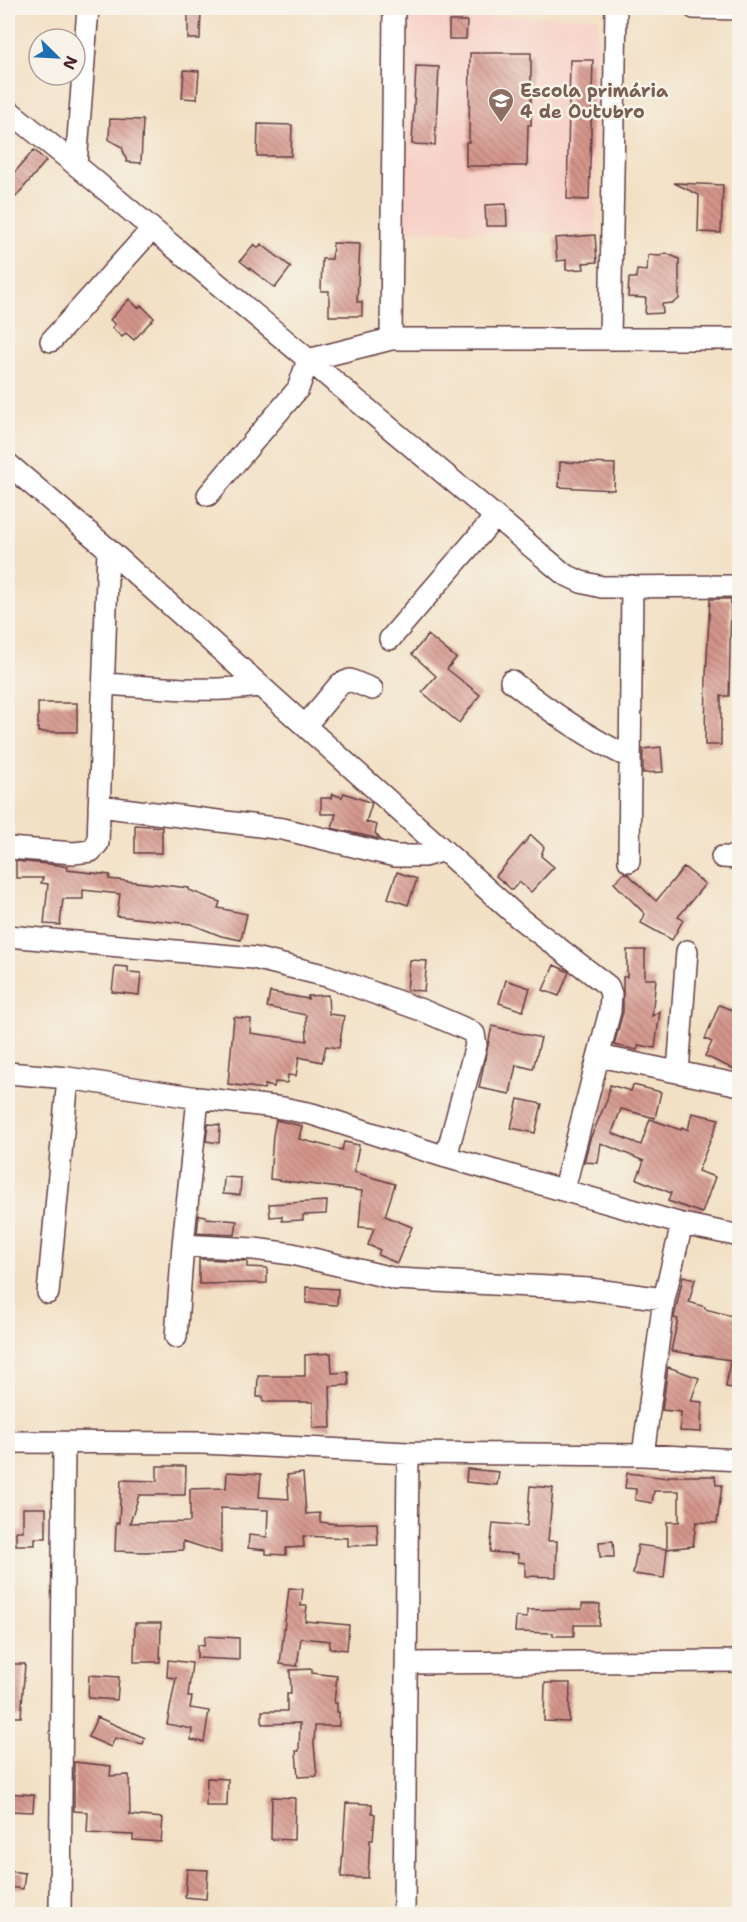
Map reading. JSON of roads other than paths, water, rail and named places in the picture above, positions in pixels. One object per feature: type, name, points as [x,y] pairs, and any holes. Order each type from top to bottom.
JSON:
[{"type":"street","points":[[76,165],[88,8]]},
{"type":"street","points":[[391,339],[394,8]]},
{"type":"street","points":[[610,338],[616,8]]},
{"type":"street","points":[[694,8],[740,9]]},
{"type":"street","points":[[8,111],[76,165],[564,574],[581,582],[602,587],[740,586]]},
{"type":"street","points":[[51,340],[152,229]]},
{"type":"street","points":[[308,360],[391,339],[740,339]]},
{"type":"street","points":[[208,495],[298,389],[308,360]]},
{"type":"street","points":[[8,464],[108,549],[519,918],[608,986],[611,994],[610,1011],[564,1189]]},
{"type":"street","points":[[390,639],[495,518]]},
{"type":"street","points":[[8,848],[74,853],[91,851],[98,843],[108,549]]},
{"type":"street","points":[[629,861],[632,586]]},
{"type":"street","points":[[305,726],[340,684],[350,680],[372,689]]},
{"type":"street","points":[[511,681],[544,707],[597,742],[629,757]]},
{"type":"street","points":[[104,684],[194,690],[258,686]]},
{"type":"street","points":[[99,806],[283,829],[395,856],[424,856],[444,850]]},
{"type":"street","points":[[8,936],[254,958],[327,976],[424,1011],[468,1030],[474,1034],[476,1045],[446,1156]]},
{"type":"street","points":[[678,1072],[687,951]]},
{"type":"street","points":[[599,1056],[740,1085]]},
{"type":"street","points":[[8,1073],[68,1078],[198,1098],[284,1108],[312,1114],[446,1156],[682,1224],[739,1233]]},
{"type":"street","points":[[48,1293],[68,1078]]},
{"type":"street","points":[[176,1337],[198,1098]]},
{"type":"street","points":[[643,1455],[664,1299],[682,1224]]},
{"type":"street","points":[[183,1245],[292,1254],[396,1279],[589,1289],[664,1299]]},
{"type":"street","points":[[8,1442],[202,1443],[408,1453],[643,1455],[740,1460]]},
{"type":"street","points":[[60,1914],[64,1443]]},
{"type":"street","points":[[404,1914],[408,1453]]},
{"type":"street","points":[[407,1663],[740,1660]]},
{"type":"place","name":"Escola primária 4 de Outubro","points":[[501,124]]}]
